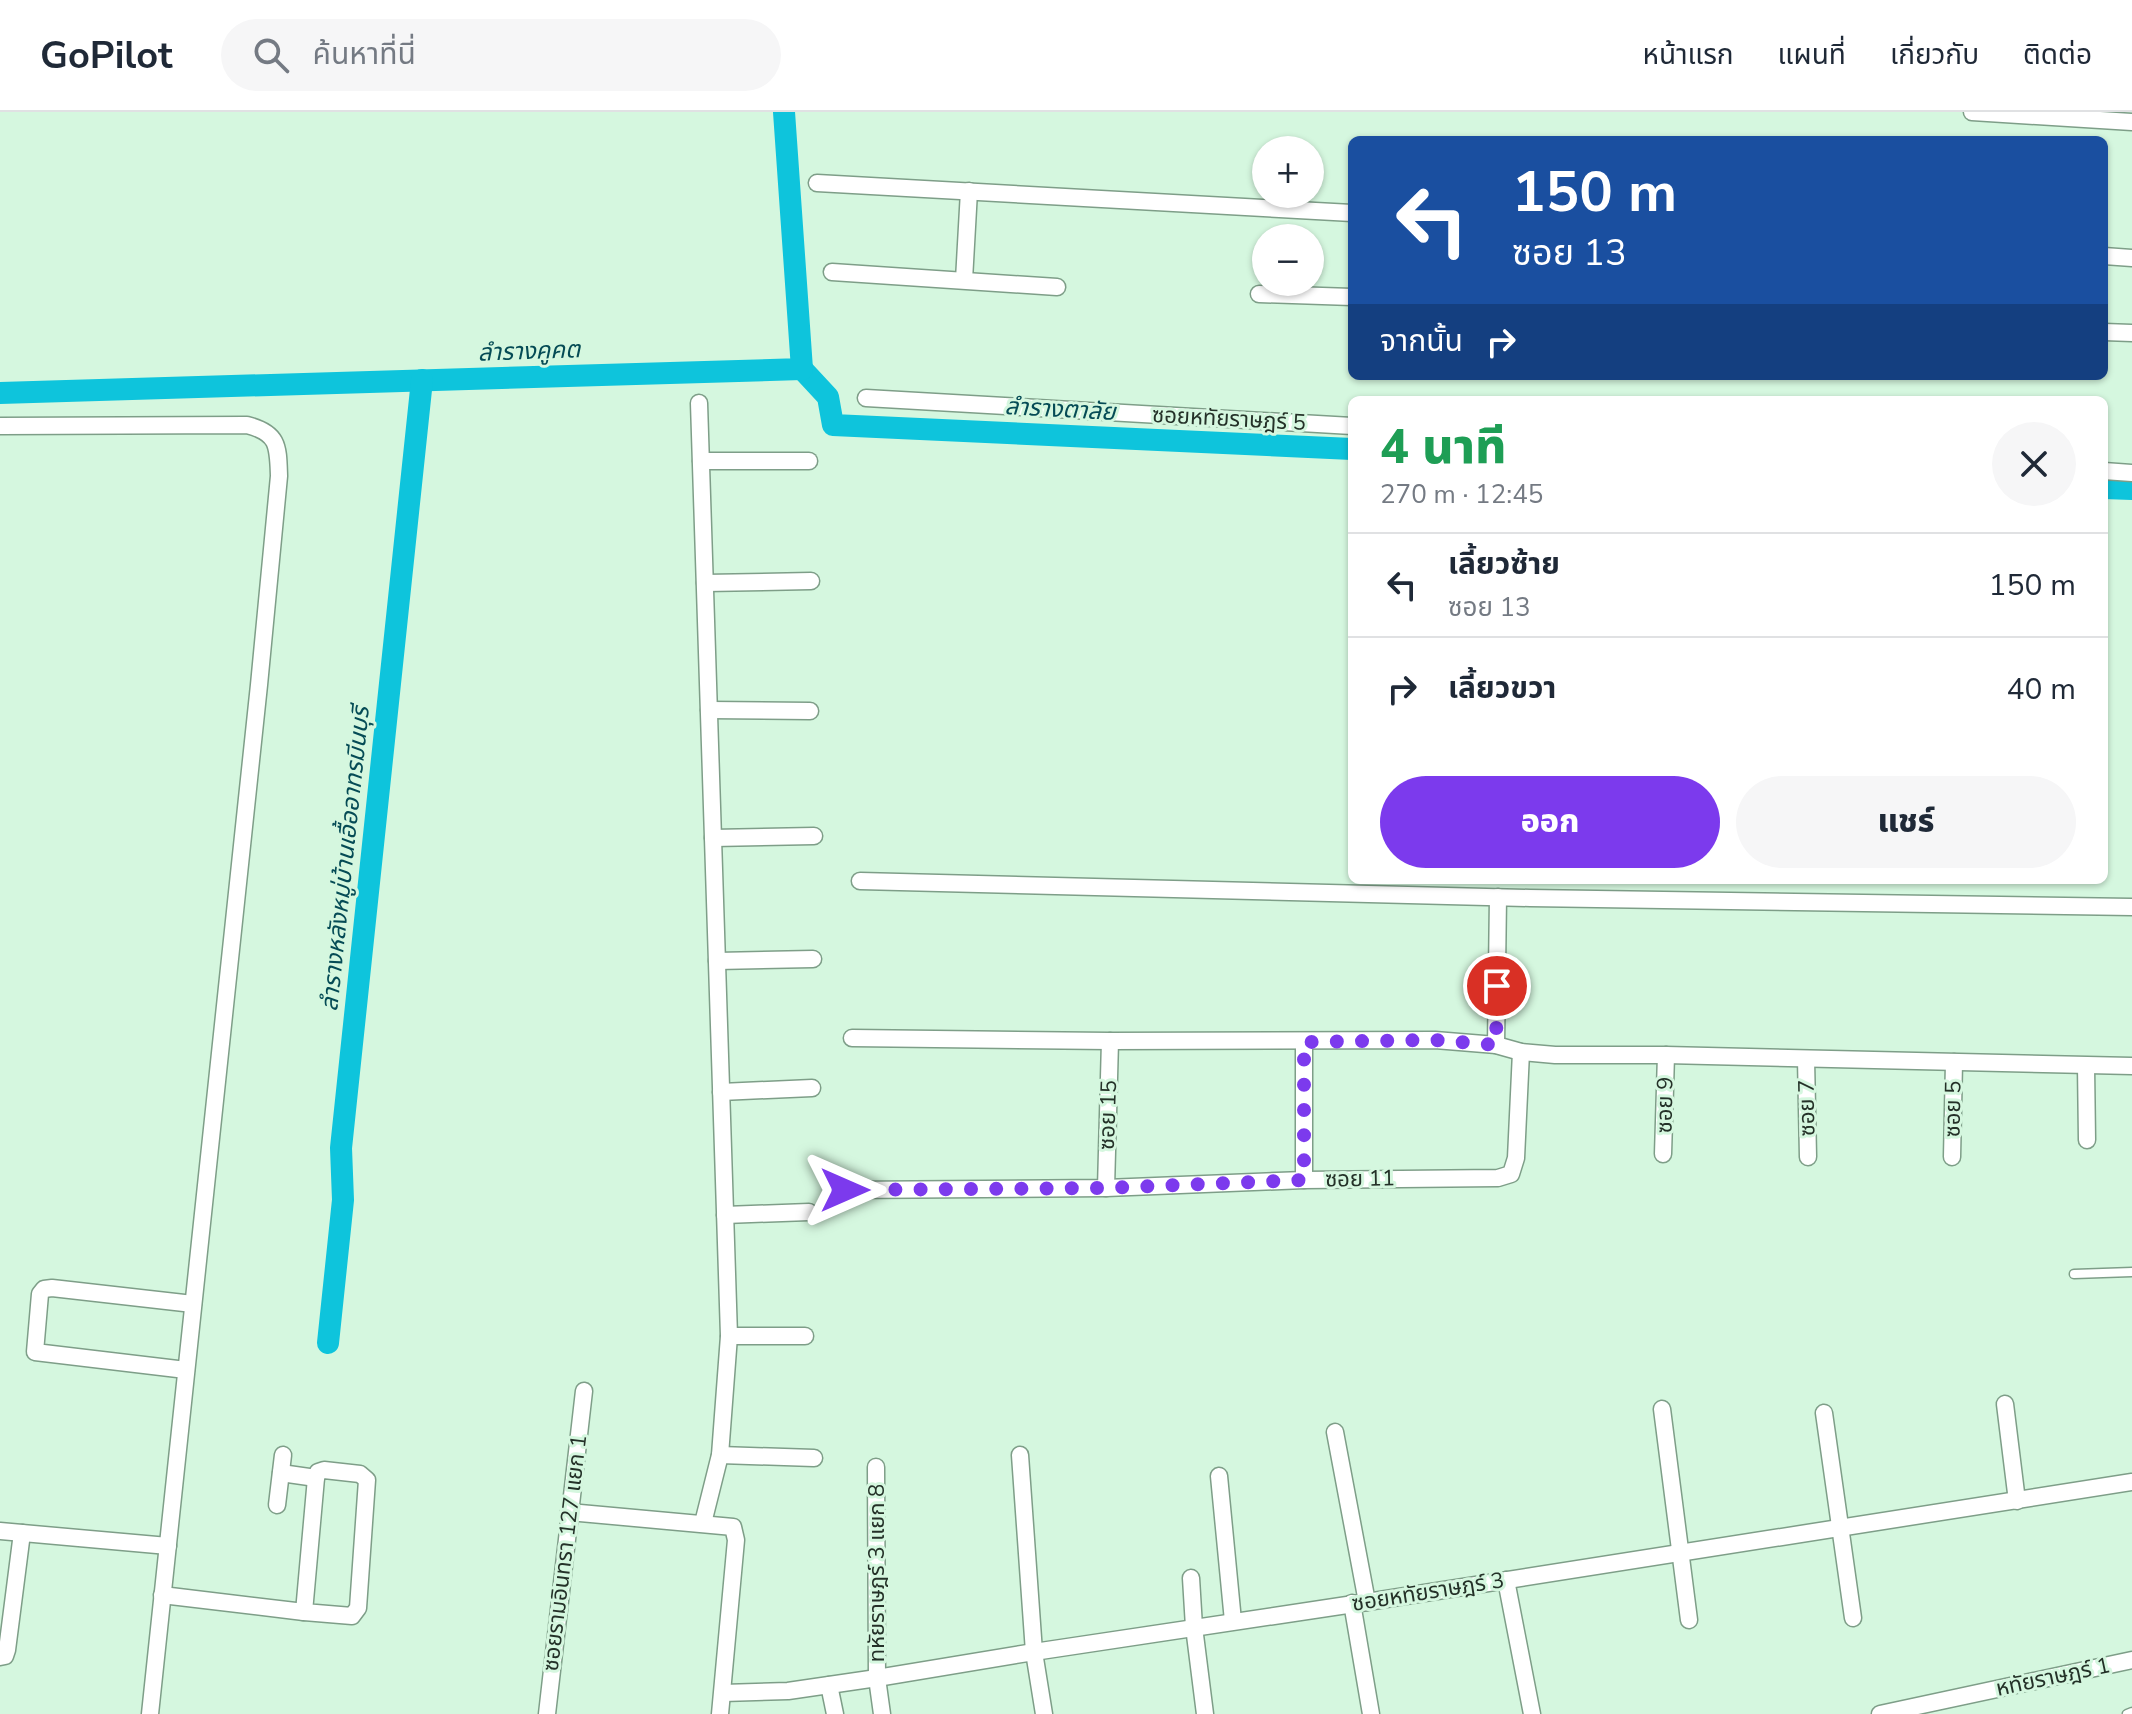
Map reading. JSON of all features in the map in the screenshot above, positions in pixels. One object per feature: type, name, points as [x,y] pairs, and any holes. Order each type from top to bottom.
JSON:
[{"type":"street","points":[[1972,112],[2132,122]]},
{"type":"street","points":[[817,183],[1348,213]]},
{"type":"street","points":[[964,280],[969,191]]},
{"type":"street","points":[[2108,256],[2132,258]]},
{"type":"street","points":[[832,272],[1057,287]]},
{"type":"street","points":[[1321,296],[1348,297]]},
{"type":"street","points":[[2108,332],[2132,333]]},
{"type":"street","name":"ซอยหทัยราษฎร์ 5","points":[[866,398],[1348,426]]},
{"type":"street","points":[[699,403],[729,1336],[720,1455],[703,1523]]},
{"type":"street","points":[[0,426],[247,425],[261,428],[273,437],[279,451],[261,670],[150,1714]]},
{"type":"street","points":[[701,461],[809,461]]},
{"type":"street","points":[[2108,471],[2132,473]]},
{"type":"street","points":[[705,583],[811,581]]},
{"type":"street","points":[[709,710],[810,711]]},
{"type":"street","points":[[713,838],[814,836]]},
{"type":"street","points":[[860,881],[1498,897],[2132,907]]},
{"type":"street","points":[[1496,1045],[1498,897]]},
{"type":"street","points":[[717,961],[813,959]]},
{"type":"street","points":[[852,1038],[1304,1042],[1435,1040],[1496,1045],[1521,1052],[1555,1055],[2132,1066]]},
{"type":"street","name":"ซอย 15","points":[[1106,1188],[1110,1041]]},
{"type":"street","points":[[1304,1042],[1304,1180]]},
{"type":"street","name":"ซอย 11","points":[[845,1190],[1106,1188],[1304,1180],[1498,1178],[1511,1174],[1516,1158],[1521,1052]]},
{"type":"street","name":"ซอย 9","points":[[1663,1154],[1666,1055]]},
{"type":"street","name":"ซอย 7","points":[[1806,1059],[1808,1157]]},
{"type":"street","name":"ซอย 5","points":[[1952,1157],[1954,1062]]},
{"type":"street","points":[[2086,1066],[2087,1140]]},
{"type":"street","points":[[721,1092],[812,1088]]},
{"type":"street","points":[[725,1215],[809,1212]]},
{"type":"street","points":[[186,1370],[40,1355],[35,1352],[34,1345],[38,1307],[40,1294],[44,1289],[52,1288],[193,1304]]},
{"type":"street","points":[[729,1336],[805,1336]]},
{"type":"street","name":"ซอยรามอินทรา 127 แยก 1","points":[[547,1714],[584,1391]]},
{"type":"street","points":[[2005,1404],[2017,1501]]},
{"type":"street","points":[[1662,1409],[1689,1620]]},
{"type":"street","points":[[1824,1413],[1853,1618]]},
{"type":"street","points":[[1335,1432],[1360,1603],[1371,1714]]},
{"type":"street","points":[[277,1505],[283,1455]]},
{"type":"street","points":[[720,1455],[814,1458]]},
{"type":"street","points":[[1020,1455],[1034,1652],[1044,1714]]},
{"type":"street","name":"ทหัยราษฎร์ 3 แยก 8","points":[[876,1467],[877,1678],[882,1714]]},
{"type":"street","points":[[162,1595],[344,1617],[352,1616],[358,1608],[367,1480],[360,1474],[318,1472],[304,1612]]},
{"type":"street","points":[[281,1473],[316,1478]]},
{"type":"street","points":[[1219,1476],[1233,1621]]},
{"type":"street","name":"ซอยหทัยราษฎร์ 3","points":[[723,1693],[788,1691],[877,1678],[2132,1482]]},
{"type":"street","points":[[569,1512],[733,1527],[736,1540],[720,1714]]},
{"type":"street","points":[[0,1531],[168,1546]]},
{"type":"street","points":[[0,1657],[5,1656],[7,1650],[22,1533]]},
{"type":"street","points":[[1191,1578],[1205,1714]]},
{"type":"street","points":[[1506,1580],[1532,1714]]},
{"type":"street","name":"หทัยราษฎร์ 1","points":[[1880,1714],[2132,1660]]},
{"type":"street","points":[[829,1685],[835,1714]]},
{"type":"lane","points":[[2074,1274],[2132,1272]]},
{"type":"waterway","name":"ลำรางคูคต","points":[[0,393],[802,369],[784,112]]},
{"type":"waterway","name":"ลำรางตาลัย","points":[[802,369],[828,397],[833,425],[1348,449]]},
{"type":"waterway","name":"ลำรางหลังหมู่บ้านเอื้ออาทรมีนบุรี","points":[[328,1343],[343,1200],[341,1148],[422,380]]},
{"type":"waterway","name":"ลำรางตาลัย","points":[[2108,488],[2132,489]]},
{"type":"route","points":[[845,1190],[1106,1188],[1304,1180],[1304,1042],[1435,1040],[1496,1045],[1497,986]]}]
